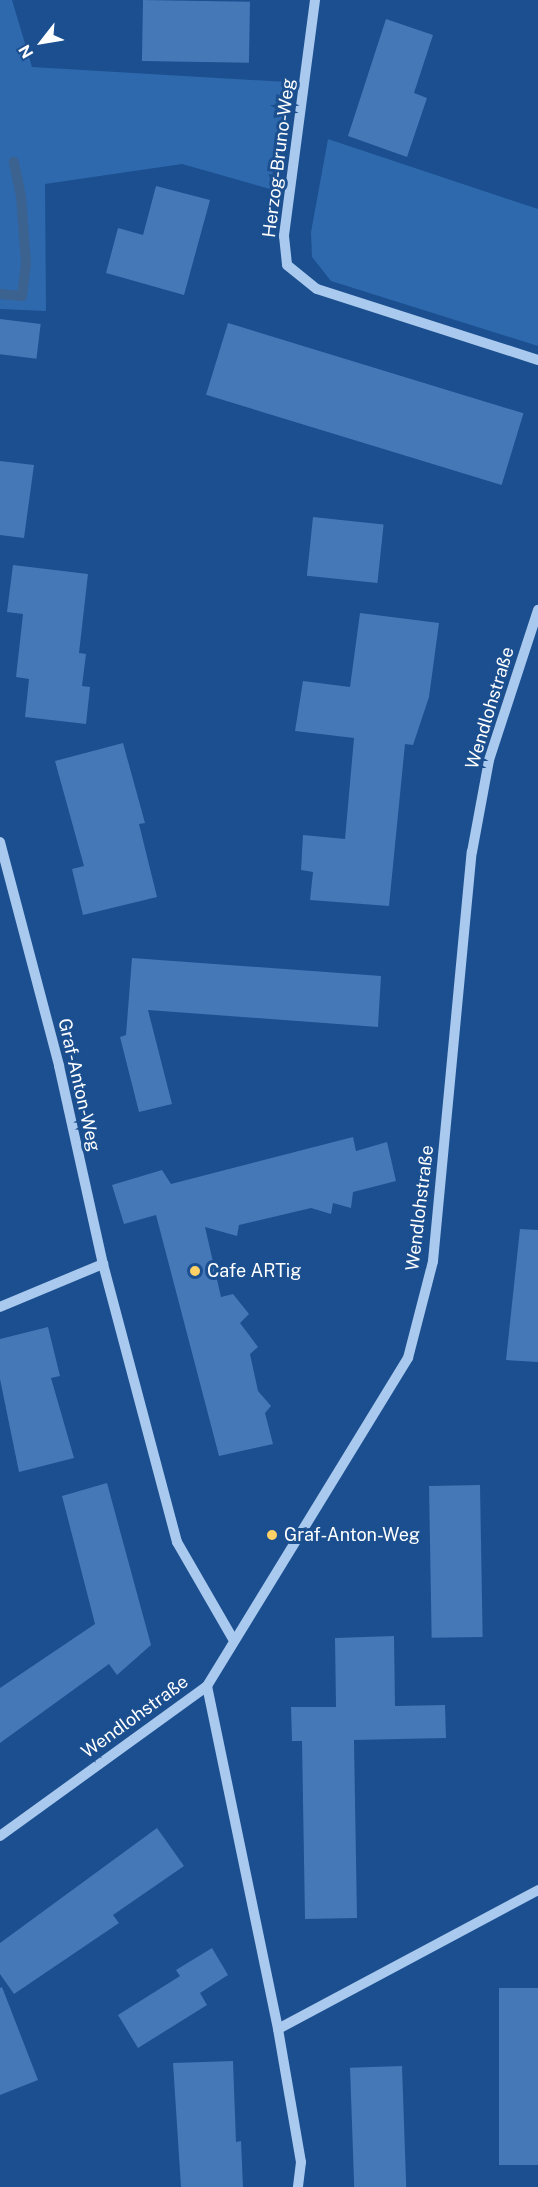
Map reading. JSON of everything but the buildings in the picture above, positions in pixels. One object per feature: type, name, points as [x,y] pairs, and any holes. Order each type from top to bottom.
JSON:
[{"type":"street","name":"Herzog-Bruno-Weg","points":[[315,0],[284,236],[287,265],[301,280],[317,289],[538,360]]},
{"type":"street","name":"Wendlohstraße","points":[[0,1836],[207,1686],[233,1639],[408,1358],[433,1261],[472,852],[489,760],[538,610]]},
{"type":"street","name":"Graf-Anton-Weg","points":[[0,842],[59,1066],[103,1264],[177,1542],[233,1639]]},
{"type":"street","points":[[0,1306],[103,1264]]},
{"type":"street","points":[[207,1686],[278,2029],[302,2162],[298,2187]]},
{"type":"street","points":[[278,2029],[538,1890]]},
{"type":"shaded area","points":[[0,0],[12,0],[32,67],[288,82],[270,189],[182,164],[45,184],[46,311],[0,309]]},
{"type":"shaded area","points":[[328,139],[538,209],[538,346],[331,281],[312,257],[311,232]]},
{"type":"waterway","points":[[0,294],[22,296],[26,264],[21,196],[14,162]]},
{"type":"place","name":"Cafe ARTig","points":[[195,1271]]},
{"type":"place","name":"Graf-Anton-Weg","points":[[272,1535]]}]
